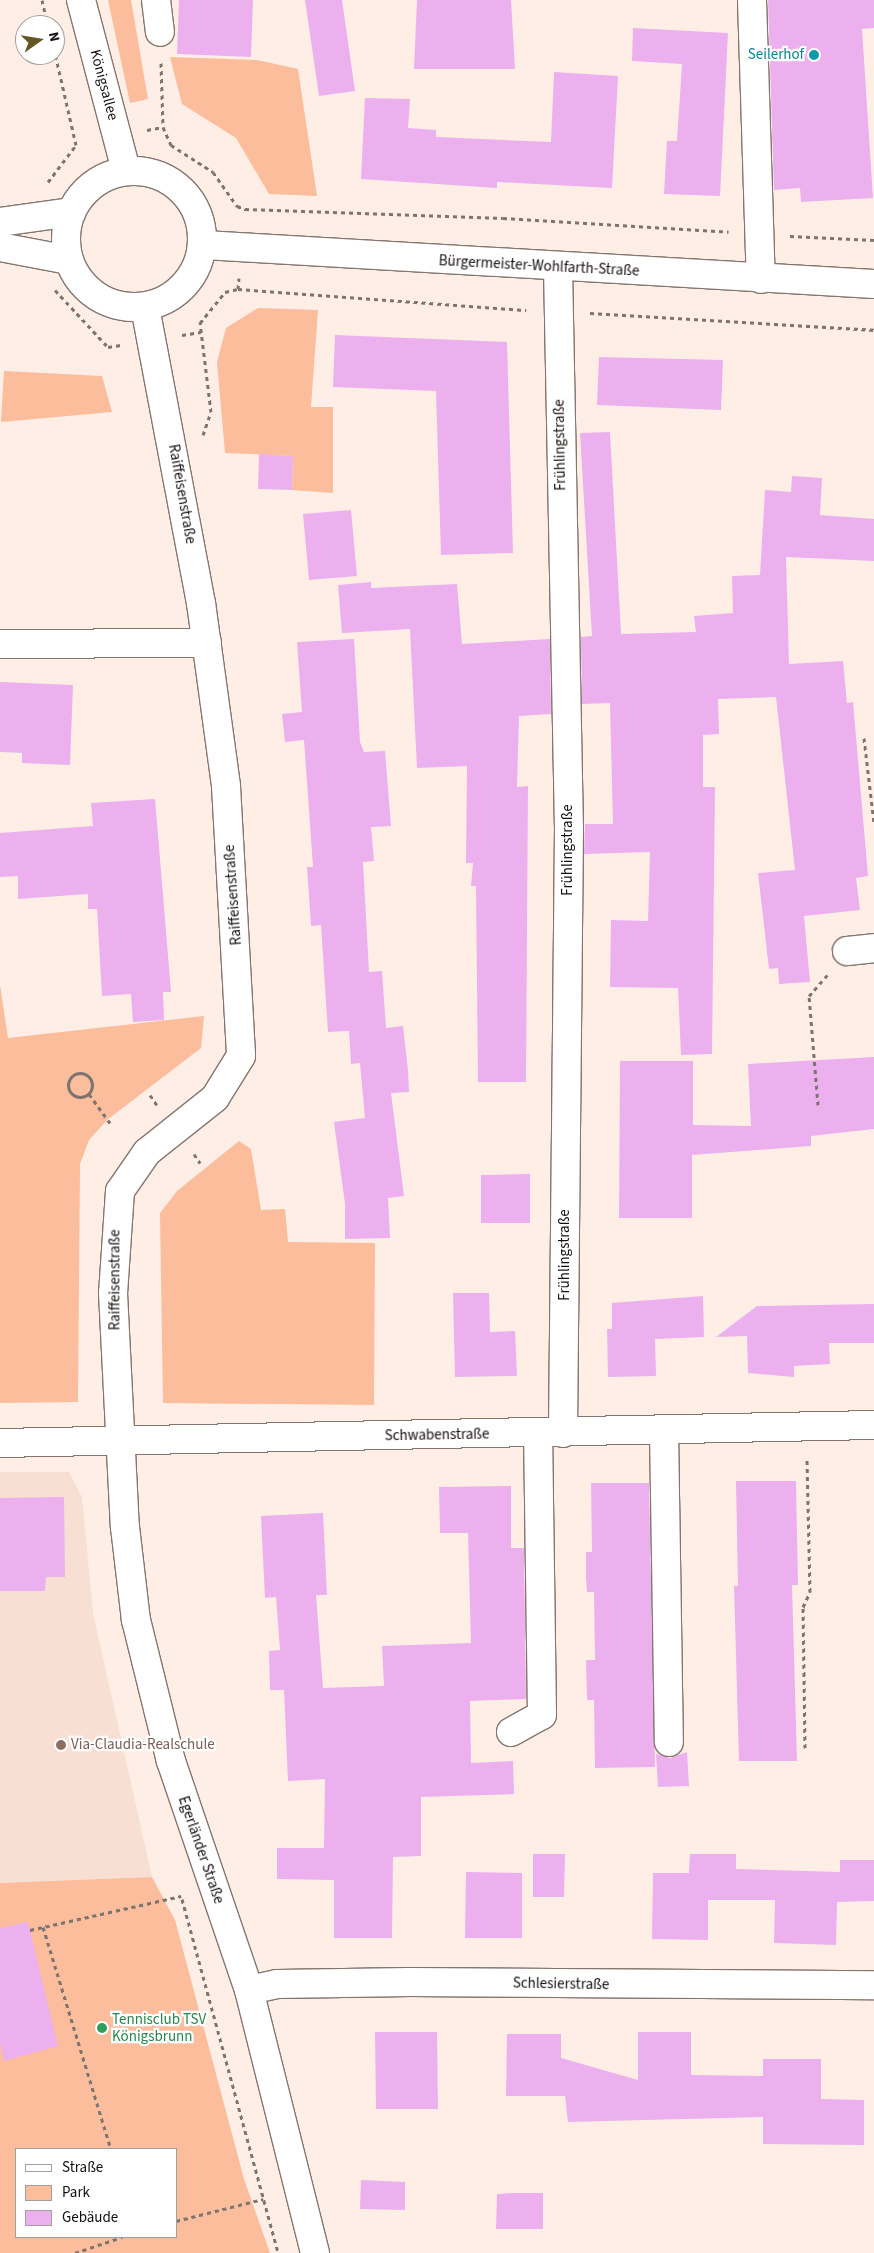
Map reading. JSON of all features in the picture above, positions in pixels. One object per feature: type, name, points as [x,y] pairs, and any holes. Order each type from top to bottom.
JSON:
[{"type":"street","name":"Königsallee","points":[[81,0],[126,170]]},
{"type":"street","points":[[156,0],[160,32]]},
{"type":"street","points":[[752,0],[761,279]]},
{"type":"street","points":[[126,170],[158,173],[179,186],[198,210],[204,245],[196,271],[184,287],[145,307],[121,306],[100,298],[80,281],[69,260],[65,237],[71,212],[98,180],[126,170]]},
{"type":"street","points":[[0,222],[71,212]]},
{"type":"street","name":"Bürgermeister-Wohlfarth-Straße","points":[[204,245],[761,279],[874,284]]},
{"type":"street","points":[[0,247],[69,260]]},
{"type":"street","name":"Frühlingstraße","points":[[511,1732],[542,1715],[569,829],[558,267]]},
{"type":"street","name":"Raiffeisenstraße","points":[[120,1440],[113,1293],[120,1191],[147,1152],[215,1098],[241,1056],[226,786],[207,642],[145,307]]},
{"type":"street","points":[[0,644],[207,642]]},
{"type":"street","points":[[847,951],[874,948]]},
{"type":"street","name":"Schwabenstraße","points":[[0,1443],[874,1425]]},
{"type":"street","points":[[664,1430],[669,1742]]},
{"type":"street","name":"Egerländer Straße","points":[[120,1440],[136,1620],[171,1761],[249,1990],[315,2253]]},
{"type":"street","name":"Schlesierstraße","points":[[249,1990],[277,1984],[410,1982],[874,1985]]},
{"type":"path","points":[[42,0],[46,15]]},
{"type":"path","points":[[160,32],[163,127],[171,144],[213,172],[237,206],[245,209],[502,218],[874,240]]},
{"type":"path","points":[[44,188],[76,145],[58,65]]},
{"type":"path","points":[[52,286],[108,347]]},
{"type":"path","points":[[211,412],[200,322],[225,292],[238,289]]},
{"type":"path","points":[[864,738],[874,823]]},
{"type":"path","points":[[818,1105],[809,996],[847,951]]},
{"type":"path","points":[[89,1094],[78,1097],[70,1094],[69,1078],[79,1072],[86,1075],[92,1081],[89,1094],[112,1126]]},
{"type":"path","points":[[805,1748],[803,1607],[810,1592],[806,1427]]},
{"type":"path","points":[[30,1930],[181,1896]]},
{"type":"path","points":[[42,1927],[111,2148]]},
{"type":"path","points":[[178,2221],[263,2199]]},
{"type":"path","points":[[75,2253],[119,2238]]},
{"type":"shaded area","name":"Via-Claudia-Realschule","points":[[0,1472],[69,1472],[82,1497],[93,1613],[152,1877],[0,1883]]},
{"type":"green space","points":[[108,0],[131,0],[148,99],[130,103]]},
{"type":"green space","points":[[170,57],[257,60],[298,69],[317,196],[269,194],[236,138],[182,104]]},
{"type":"green space","points":[[258,308],[318,310],[311,407],[333,407],[333,493],[292,490],[293,456],[225,453],[217,362],[226,328]]},
{"type":"green space","points":[[4,371],[102,376],[112,412],[1,422]]},
{"type":"green space","points":[[0,985],[8,1038],[204,1016],[201,1048],[107,1120],[89,1140],[80,1164],[78,1402],[0,1403]]},
{"type":"green space","points":[[239,1141],[251,1149],[261,1210],[285,1209],[288,1242],[375,1243],[374,1405],[163,1403],[160,1213],[177,1191]]},
{"type":"green space","name":"Tennisclub TSV Königsbrunn","points":[[152,1877],[175,1920],[244,2179],[270,2253],[0,2253],[0,1883]]},
{"type":"building","points":[[179,0],[253,0],[251,57],[177,54]]},
{"type":"building","points":[[305,0],[342,0],[355,91],[319,96]]},
{"type":"building","points":[[417,0],[511,0],[515,69],[414,69]]},
{"type":"building","points":[[768,0],[874,0],[874,28],[862,29],[873,198],[801,202],[800,188],[774,190]]},
{"type":"building","points":[[633,28],[728,33],[720,196],[664,194],[667,141],[677,141],[682,64],[632,61]]},
{"type":"building","points":[[554,72],[618,76],[612,188],[497,182],[497,188],[361,179],[365,98],[410,99],[408,128],[436,130],[436,137],[551,142]]},
{"type":"building","points":[[335,335],[507,342],[513,553],[441,555],[436,391],[333,387]]},
{"type":"building","points":[[599,357],[723,360],[721,410],[597,405]]},
{"type":"building","points":[[610,432],[621,634],[696,632],[694,616],[733,613],[732,576],[760,575],[765,490],[791,492],[792,476],[822,478],[820,515],[874,519],[874,561],[786,557],[789,664],[843,661],[847,703],[853,702],[868,876],[856,878],[860,910],[804,916],[810,982],[779,984],[778,968],[769,969],[758,873],[795,870],[776,697],[718,699],[719,734],[703,735],[703,787],[715,787],[712,1054],[681,1055],[678,988],[610,987],[611,920],[648,921],[650,852],[584,854],[585,824],[613,824],[610,703],[582,704],[581,637],[592,636],[580,433]]},
{"type":"building","points":[[259,454],[293,456],[292,490],[258,489]]},
{"type":"building","points":[[351,510],[357,576],[309,580],[303,514]]},
{"type":"building","points":[[371,582],[371,588],[457,584],[462,644],[550,639],[551,714],[519,716],[517,787],[528,786],[526,1082],[478,1082],[476,886],[471,886],[473,863],[466,863],[467,766],[417,768],[410,629],[342,633],[338,585]]},
{"type":"building","points":[[354,639],[360,742],[364,752],[385,751],[391,826],[371,827],[374,861],[363,862],[369,972],[382,971],[386,1028],[403,1026],[408,1070],[409,1092],[391,1093],[404,1196],[388,1198],[390,1238],[345,1239],[345,1204],[334,1122],[365,1118],[360,1063],[351,1064],[349,1031],[328,1032],[321,925],[311,926],[307,867],[313,867],[304,740],[285,742],[282,714],[302,712],[297,642]]},
{"type":"building","points":[[0,682],[73,685],[70,765],[22,763],[22,753],[0,752]]},
{"type":"building","points":[[155,799],[171,992],[163,992],[164,1020],[133,1022],[131,994],[102,996],[97,909],[88,909],[88,894],[18,899],[18,876],[0,877],[0,833],[93,826],[91,803]]},
{"type":"building","points":[[874,1057],[874,1129],[811,1136],[811,1146],[692,1155],[692,1218],[619,1218],[620,1061],[693,1061],[693,1125],[751,1126],[748,1064]]},
{"type":"building","points":[[530,1174],[530,1223],[481,1223],[481,1175]]},
{"type":"building","points":[[453,1293],[489,1293],[490,1332],[515,1331],[517,1376],[455,1377]]},
{"type":"building","points":[[703,1296],[704,1337],[655,1339],[656,1376],[608,1377],[607,1329],[612,1329],[612,1303]]},
{"type":"building","points":[[874,1304],[874,1343],[829,1343],[830,1364],[794,1366],[794,1377],[748,1373],[747,1336],[716,1337],[757,1306]]},
{"type":"building","points":[[736,1481],[796,1481],[798,1585],[792,1585],[797,1761],[739,1761],[734,1586],[738,1586]]},
{"type":"building","points":[[591,1483],[649,1483],[655,1767],[595,1768],[594,1700],[587,1700],[586,1660],[595,1660],[594,1592],[587,1592],[586,1578],[586,1552],[592,1552]]},
{"type":"building","points":[[511,1486],[511,1548],[524,1548],[526,1699],[470,1701],[471,1763],[513,1761],[514,1794],[421,1797],[421,1856],[393,1857],[392,1938],[334,1938],[334,1880],[277,1879],[277,1848],[324,1848],[325,1779],[288,1781],[284,1690],[270,1690],[269,1651],[280,1650],[276,1597],[265,1598],[261,1516],[323,1513],[327,1595],[316,1595],[323,1688],[384,1686],[382,1646],[471,1643],[468,1533],[440,1533],[439,1487]]},
{"type":"building","points":[[64,1497],[65,1577],[46,1577],[45,1591],[0,1591],[0,1498]]},
{"type":"building","points":[[687,1752],[689,1786],[658,1787],[656,1754],[670,1758]]},
{"type":"building","points":[[533,1854],[565,1854],[564,1897],[533,1897]]},
{"type":"building","points":[[690,1854],[736,1854],[736,1869],[840,1872],[840,1860],[874,1860],[874,1901],[837,1902],[836,1945],[774,1943],[775,1900],[708,1900],[708,1940],[652,1939],[653,1873],[689,1873]]},
{"type":"building","points":[[466,1872],[522,1873],[522,1938],[465,1938]]},
{"type":"building","points":[[28,1922],[58,2046],[4,2061],[0,2042],[0,1928]]},
{"type":"building","points":[[375,2032],[437,2032],[438,2109],[376,2109]]},
{"type":"building","points":[[638,2032],[691,2032],[691,2075],[763,2076],[763,2059],[821,2059],[821,2099],[864,2100],[864,2145],[763,2144],[763,2117],[568,2122],[565,2096],[506,2096],[507,2034],[561,2034],[561,2058],[638,2080]]},
{"type":"building","points":[[361,2180],[405,2182],[405,2210],[360,2209]]},
{"type":"building","points":[[543,2193],[543,2229],[496,2229],[497,2194]]},
{"type":"place","name":"Seilerhof","points":[[814,55]]},
{"type":"place","name":"Via-Claudia-Realschule","points":[[61,1745]]},
{"type":"place","name":"Tennisclub TSV Königsbrunn","points":[[102,2028]]}]
